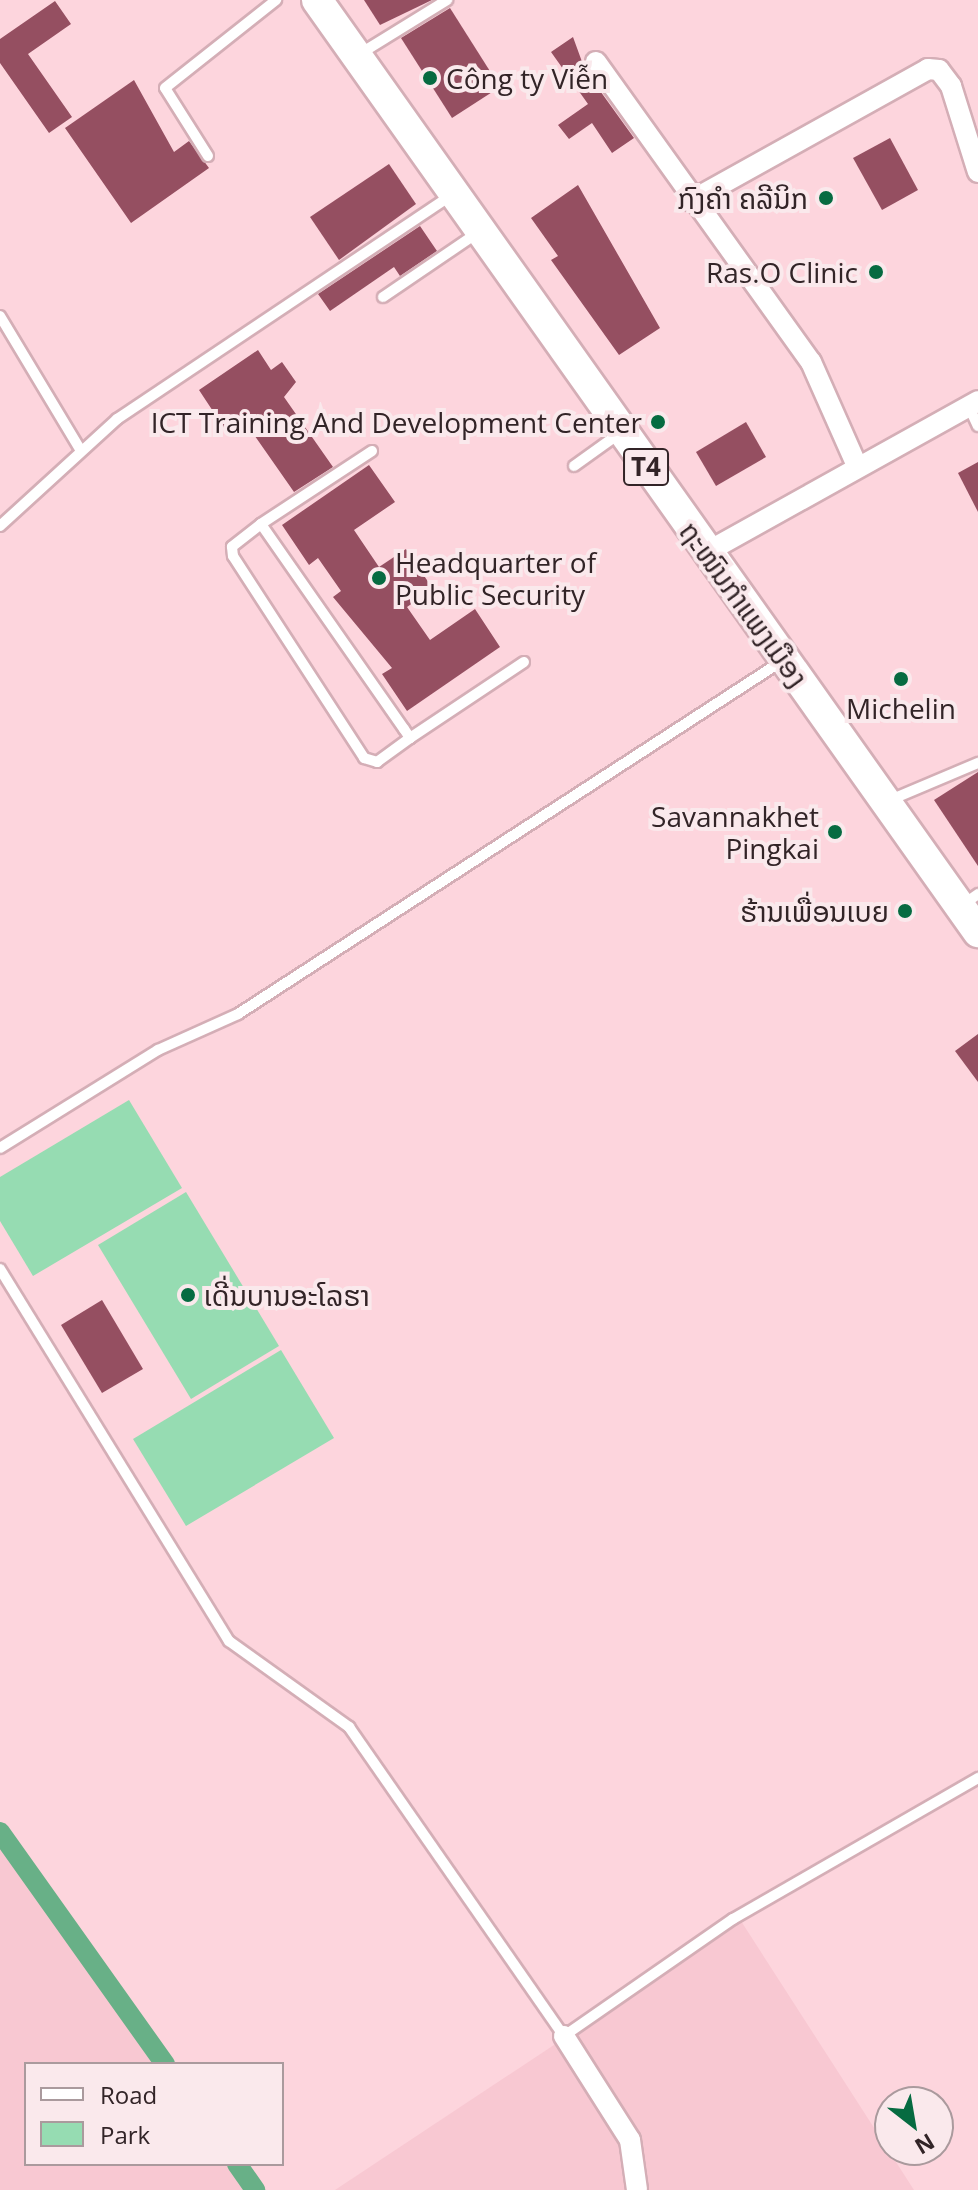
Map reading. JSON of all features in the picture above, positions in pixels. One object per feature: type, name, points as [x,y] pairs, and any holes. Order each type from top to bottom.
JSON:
[{"type":"main road","name":"ຖະໜົນກຳແພງເມືອງ","points":[[317,0],[885,802],[969,900],[978,932]]},
{"type":"street","points":[[596,62],[691,201],[811,362],[857,466]]},
{"type":"street","points":[[691,201],[928,69],[939,70],[951,86],[978,172]]},
{"type":"street","points":[[707,552],[973,404]]},
{"type":"street","points":[[564,2036],[630,2140],[637,2190]]},
{"type":"lane","points":[[208,156],[165,88],[276,0]]},
{"type":"lane","points":[[357,56],[447,0]]},
{"type":"lane","points":[[0,526],[80,449],[453,194]]},
{"type":"lane","points":[[383,297],[479,231]]},
{"type":"lane","points":[[0,316],[80,449]]},
{"type":"lane","points":[[973,404],[978,426]]},
{"type":"lane","points":[[574,466],[621,432]]},
{"type":"lane","points":[[372,451],[261,524],[232,547],[233,556],[364,758],[377,762],[524,662]]},
{"type":"lane","points":[[261,524],[410,738]]},
{"type":"lane","points":[[0,1148],[158,1050],[238,1014],[784,660]]},
{"type":"lane","points":[[885,802],[978,763]]},
{"type":"lane","points":[[0,1269],[229,1641],[349,1727],[564,2036],[733,1919],[978,1778]]},
{"type":"shaded area","points":[[0,1832],[164,2062],[24,2062],[24,2166],[238,2166],[255,2190],[0,2190]]},
{"type":"shaded area","points":[[741,1921],[874,2128],[874,2166],[899,2166],[914,2190],[335,2190]]},
{"type":"green space","points":[[129,1100],[182,1188],[33,1276],[0,1221],[0,1177]]},
{"type":"green space","name":"ເດີ່ນບານອະໂລຮາ","points":[[186,1192],[279,1346],[191,1399],[98,1245]]},
{"type":"green space","points":[[281,1350],[334,1438],[186,1526],[133,1439]]},
{"type":"building","points":[[364,0],[432,0],[380,25]]},
{"type":"building","points":[[55,1],[71,24],[28,54],[72,117],[49,133],[0,63],[0,39]]},
{"type":"building","points":[[450,8],[500,87],[452,118],[401,38]]},
{"type":"building","points":[[573,37],[585,70],[634,138],[612,153],[592,123],[569,139],[558,125],[588,104],[551,52]]},
{"type":"building","points":[[134,80],[174,152],[189,141],[209,168],[131,223],[65,128]]},
{"type":"building","points":[[890,138],[918,190],[882,210],[853,158]]},
{"type":"building","points":[[389,164],[416,204],[339,260],[310,217]]},
{"type":"building","points":[[578,185],[660,328],[619,355],[551,260],[558,256],[531,218]]},
{"type":"building","points":[[420,226],[437,251],[400,276],[394,267],[330,311],[318,294]]},
{"type":"building","points":[[258,350],[271,370],[282,362],[296,382],[284,397],[333,467],[294,492],[245,422],[228,434],[199,390]]},
{"type":"building","points":[[746,422],[766,457],[716,486],[696,452]]},
{"type":"building","points":[[978,462],[978,512],[958,473]]},
{"type":"building","name":"Headquarter of Public Security","points":[[369,465],[395,502],[354,530],[379,567],[406,549],[433,589],[407,607],[430,640],[475,609],[500,647],[407,711],[382,674],[392,668],[333,597],[341,591],[318,558],[309,565],[282,525]]},
{"type":"building","points":[[978,772],[978,866],[934,800]]},
{"type":"building","points":[[978,1034],[978,1082],[955,1051]]},
{"type":"building","points":[[102,1300],[143,1369],[102,1393],[61,1325]]},
{"type":"waterway","points":[[0,1832],[164,2062]]},
{"type":"waterway","points":[[238,2166],[255,2190]]},
{"type":"place","name":"Công ty Viễn","points":[[430,78]]},
{"type":"place","name":"ກົງຄຳ ຄລີນິກ","points":[[826,198]]},
{"type":"place","name":"Ras.O Clinic","points":[[876,272]]},
{"type":"place","name":"ICT Training And Development Center","points":[[658,422]]},
{"type":"place","name":"Headquarter of Public Security","points":[[379,578]]},
{"type":"place","name":"Michelin","points":[[901,679]]},
{"type":"place","name":"Savannakhet Pingkai","points":[[835,832]]},
{"type":"place","name":"ຮ້ານເພື່ອນເບຍ","points":[[905,911]]},
{"type":"place","name":"ເດີ່ນບານອະໂລຮາ","points":[[188,1295]]}]
